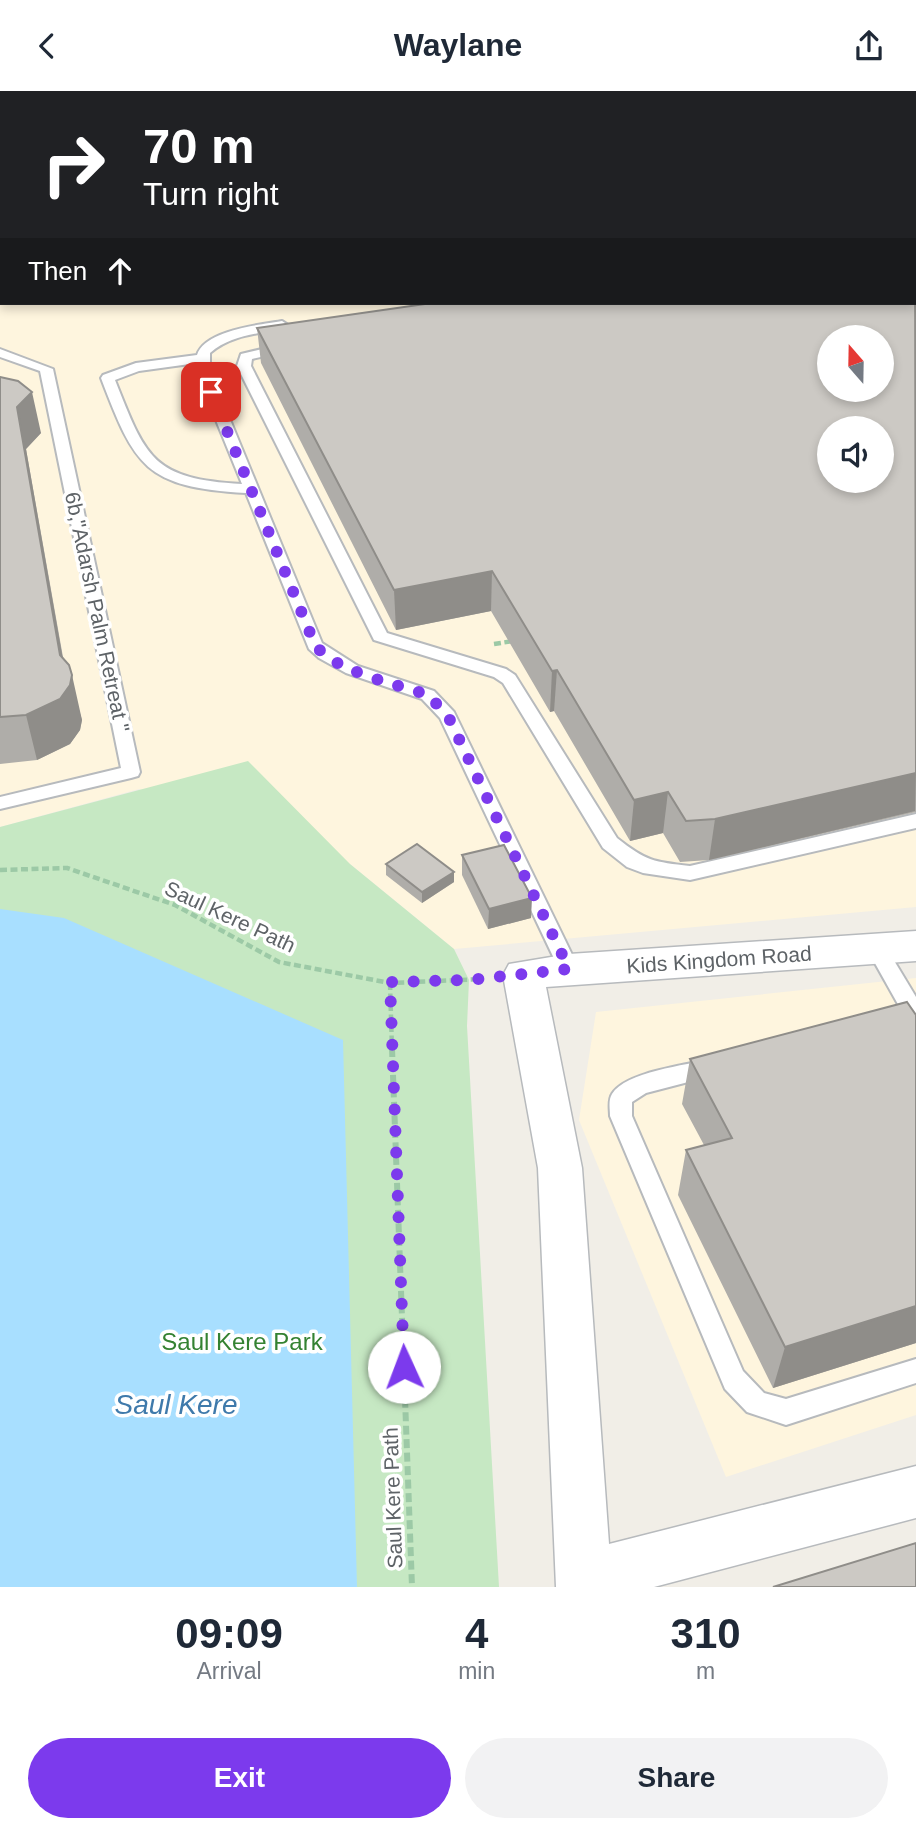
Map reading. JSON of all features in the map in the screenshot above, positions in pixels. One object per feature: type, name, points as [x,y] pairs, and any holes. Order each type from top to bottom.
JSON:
[{"type":"street","name":"Kids Kingdom Road","points":[[523,975],[569,969],[916,946]]},
{"type":"street","points":[[523,975],[560,1168],[584,1583],[916,1492]]},
{"type":"lane","points":[[302,323],[252,330],[224,338],[211,344],[204,352],[203,371],[250,489],[315,645],[338,664],[428,695],[448,716],[569,969]]},
{"type":"lane","points":[[304,345],[246,357],[244,366],[380,636],[500,673],[509,679],[610,843],[634,862],[650,868],[690,873],[916,821]]},
{"type":"lane","name":"6b,\"Adarsh Palm Retreat \"","points":[[0,353],[46,369],[131,772],[0,803]]},
{"type":"lane","points":[[204,358],[136,367],[108,378],[137,448],[145,458],[157,467],[189,481],[250,489]]},
{"type":"lane","points":[[877,949],[916,1017],[890,1024]]},
{"type":"lane","points":[[732,1063],[640,1086],[621,1098],[621,1116],[734,1380],[755,1403],[786,1412],[916,1371]]},
{"type":"path","points":[[438,655],[518,640]]},
{"type":"path","name":"Saul Kere Path","points":[[0,870],[67,869],[175,905],[279,962],[390,982],[412,1587]]},
{"type":"path","points":[[390,982],[523,975]]},
{"type":"shaded area","points":[[0,305],[916,305],[916,907],[454,949],[350,864],[139,789],[0,827]]},
{"type":"shaded area","points":[[916,978],[916,1415],[726,1477],[579,1120],[596,1012]]},
{"type":"green space","name":"Saul Kere Park","points":[[248,761],[350,864],[454,949],[469,980],[467,1026],[499,1587],[0,1587],[0,827]]},
{"type":"water","name":"Saul Kere","points":[[0,909],[64,918],[343,1040],[357,1587],[0,1587]]},
{"type":"building","points":[[418,305],[915,305],[916,773],[715,819],[686,821],[668,792],[634,800],[557,670],[552,671],[492,571],[394,590],[257,328]]},
{"type":"building","points":[[0,377],[18,381],[32,392],[17,407],[60,655],[69,665],[72,675],[70,685],[60,699],[26,715],[0,717]]},
{"type":"building","points":[[417,844],[454,872],[422,892],[386,864]]},
{"type":"building","points":[[504,845],[532,898],[489,909],[462,855]]},
{"type":"building","points":[[907,1002],[916,1015],[916,1306],[785,1347],[686,1150],[732,1138],[690,1059]]},
{"type":"building","points":[[916,1543],[916,1587],[773,1587]]},
{"type":"route","points":[[211,392],[315,645],[338,664],[428,695],[448,716],[569,969],[469,980],[390,982],[404,1367]]}]
